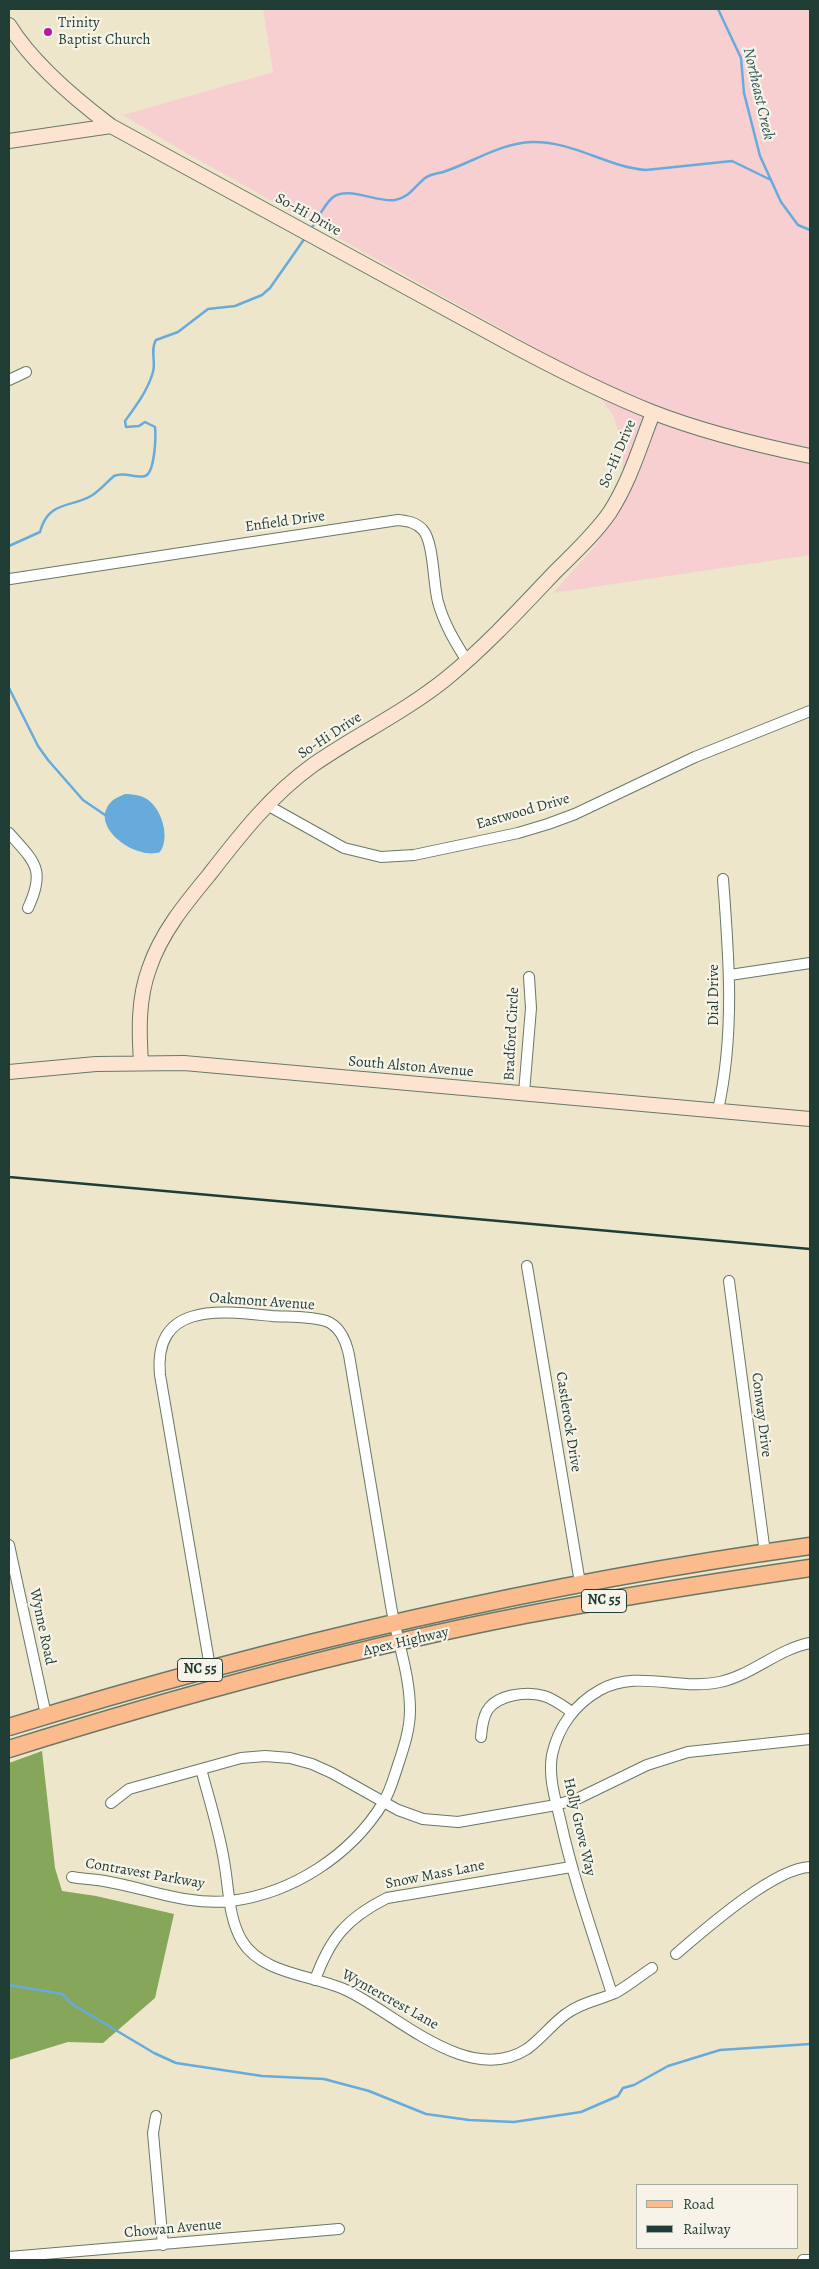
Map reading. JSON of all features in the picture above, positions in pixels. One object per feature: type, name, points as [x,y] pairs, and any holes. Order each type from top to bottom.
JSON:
[{"type":"main road","name":"Apex Highway","points":[[9,1727],[210,1667],[395,1623],[580,1583],[810,1546]]},
{"type":"main road","name":"Apex Highway","points":[[9,1749],[212,1689],[399,1642],[583,1604],[810,1568]]},
{"type":"street","name":"So-Hi Drive","points":[[9,25],[20,43],[82,104],[111,126],[570,376],[653,413],[627,482],[610,512],[590,536],[483,648],[415,701],[313,765],[290,783],[249,824],[174,919],[156,951],[146,980],[140,1008],[141,1063]]},
{"type":"street","points":[[9,142],[111,126]]},
{"type":"street","points":[[9,380],[26,372]]},
{"type":"street","points":[[653,413],[731,438],[810,456]]},
{"type":"street","name":"Enfield Drive","points":[[10,579],[398,520],[416,524],[426,536],[440,609],[446,626],[467,661]]},
{"type":"street","name":"Eastwood Drive","points":[[267,805],[344,848],[381,857],[414,855],[518,833],[557,820],[695,757],[810,711]]},
{"type":"street","points":[[9,833],[29,855],[38,872],[36,891],[28,908]]},
{"type":"street","name":"Dial Drive","points":[[718,1110],[726,1072],[730,975],[723,880]]},
{"type":"street","points":[[730,975],[810,963]]},
{"type":"street","name":"Bradford Circle","points":[[524,1093],[531,1008],[529,977]]},
{"type":"street","name":"South Alston Avenue","points":[[9,1072],[70,1065],[193,1064],[810,1119]]},
{"type":"street","name":"Castlerock Drive","points":[[527,1266],[580,1583]]},
{"type":"street","name":"Conway Drive","points":[[729,1281],[765,1553]]},
{"type":"street","name":"Oakmont Avenue","points":[[210,1667],[159,1364],[160,1351],[166,1337],[182,1321],[192,1315],[228,1312],[319,1320],[326,1321],[341,1333],[349,1354],[395,1623]]},
{"type":"street","name":"Wynne Road","points":[[9,1545],[46,1715]]},
{"type":"street","name":"Contravest Parkway","points":[[72,1877],[105,1881],[153,1894],[194,1900],[230,1901],[269,1892],[297,1882],[340,1853],[384,1802],[405,1744],[410,1710],[404,1662],[395,1623]]},
{"type":"street","name":"Holly Grove Way","points":[[612,1994],[571,1867],[556,1804],[553,1788],[552,1756],[557,1738],[572,1712],[600,1690],[620,1683],[640,1680],[683,1684],[718,1682],[736,1678],[787,1651],[810,1644]]},
{"type":"street","points":[[481,1737],[482,1721],[488,1709],[499,1700],[519,1694],[545,1696],[572,1712]]},
{"type":"street","points":[[111,1803],[129,1789],[241,1758],[265,1756],[290,1758],[312,1764],[398,1810],[423,1819],[458,1822],[556,1804],[599,1790],[648,1765],[680,1754],[706,1749],[810,1739]]},
{"type":"street","name":"Wyntercrest Lane","points":[[201,1769],[224,1860],[233,1923],[243,1943],[266,1962],[346,1989],[444,2047],[467,2058],[481,2060],[505,2058],[526,2049],[566,2013],[612,1994],[652,1968]]},
{"type":"street","name":"Snow Mass Lane","points":[[315,1980],[326,1951],[349,1921],[367,1908],[387,1898],[571,1867]]},
{"type":"street","points":[[676,1954],[776,1878],[802,1867],[810,1867]]},
{"type":"street","points":[[156,2116],[153,2133],[163,2245]]},
{"type":"street","name":"Chowan Avenue","points":[[9,2257],[339,2229]]},
{"type":"street","points":[[803,2260],[810,2260]]},
{"type":"shaded area","points":[[263,9],[810,9],[810,555],[553,593],[594,547],[608,526],[617,508],[622,485],[623,461],[614,417],[592,385],[552,357],[186,153],[123,115],[273,72]]},
{"type":"green space","points":[[42,1751],[55,1868],[62,1891],[96,1896],[174,1914],[155,1998],[103,2043],[68,2042],[9,2060],[9,1763]]},
{"type":"water","points":[[125,794],[143,797],[156,808],[163,822],[165,838],[160,852],[139,851],[118,839],[110,830],[105,821],[106,811],[112,801]]},
{"type":"waterway","name":"Northeast Creek","points":[[718,9],[741,58],[744,93],[760,156],[781,202],[798,225],[810,230]]},
{"type":"waterway","points":[[311,229],[326,205],[338,194],[346,193],[388,200],[400,199],[428,176],[457,167],[499,149],[521,143],[547,143],[562,146],[618,164],[646,170],[732,161],[771,180]]},
{"type":"waterway","points":[[9,546],[40,532],[48,515],[54,510],[91,496],[114,476],[122,474],[141,477],[148,473],[153,462],[155,427],[145,422],[139,426],[126,427],[125,421],[151,379],[154,368],[153,347],[156,340],[178,332],[208,309],[235,306],[262,295],[270,288],[305,238]]},
{"type":"waterway","points":[[9,688],[38,746],[48,760],[83,800],[108,817]]},
{"type":"waterway","points":[[9,1985],[62,1994],[72,2004],[154,2053],[176,2063],[262,2076],[324,2079],[369,2091],[426,2114],[469,2120],[514,2122],[581,2112],[618,2096],[623,2088],[634,2085],[668,2066],[720,2050],[810,2044]]},
{"type":"railway","points":[[9,1177],[810,1249]]},
{"type":"place","name":"Trinity Baptist Church","points":[[48,32]]}]
